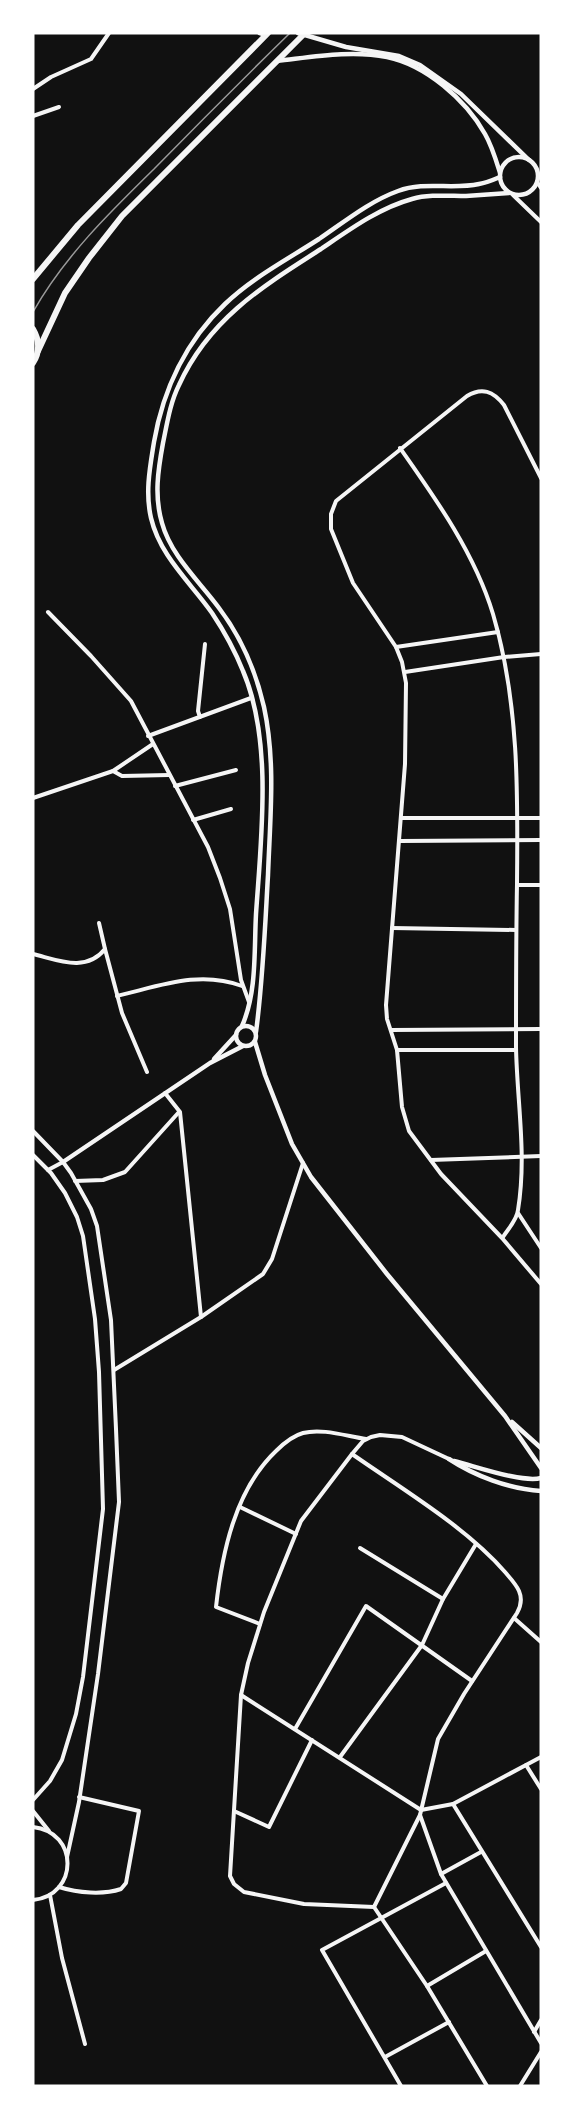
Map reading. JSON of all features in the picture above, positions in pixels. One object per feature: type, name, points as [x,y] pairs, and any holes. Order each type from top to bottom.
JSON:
[{"type":"highway","points":[[33,363],[65,293],[122,216],[277,61],[302,33]]},
{"type":"highway","points":[[33,279],[78,225],[264,34]]},
{"type":"highway","points":[[33,329],[38,339],[38,351]]},
{"type":"street","points":[[33,89],[51,77],[91,59],[109,33]]},
{"type":"street","points":[[302,33],[346,47],[399,56],[420,65],[469,101],[531,161],[538,171],[541,188]]},
{"type":"street","points":[[277,61],[352,54],[386,57],[410,64],[447,90],[472,115],[487,136],[502,186],[541,222]]},
{"type":"street","points":[[33,116],[60,107]]},
{"type":"street","points":[[210,1063],[242,1026],[249,1003],[258,892],[262,765],[246,679],[215,619],[166,554],[154,529],[148,488],[154,441],[162,405],[187,349],[225,303],[254,281],[369,206],[385,196],[407,188],[428,185],[478,184],[500,175],[504,164],[511,159],[520,157],[541,165]]},
{"type":"street","points":[[539,180],[527,194],[416,198],[397,204],[268,283],[234,309],[212,331],[196,353],[178,386],[169,416],[157,483],[162,526],[186,567],[230,624],[255,677],[268,728],[272,768],[262,980],[255,1042],[274,1101],[292,1144],[311,1177],[337,1212],[505,1416],[541,1468]]},
{"type":"street","points":[[541,478],[504,405],[496,394],[476,392],[466,396],[336,501],[330,519],[331,529],[353,583],[396,647],[405,672],[406,740],[386,1005],[387,1020],[397,1050],[402,1107],[406,1122],[414,1139],[431,1160],[541,1284]]},
{"type":"street","points":[[400,448],[435,499],[466,553],[488,600],[504,657],[516,754],[518,819],[516,1050],[523,1158],[518,1214],[502,1238]]},
{"type":"street","points":[[48,612],[91,656],[130,701],[208,847],[225,893],[243,986],[249,1003]]},
{"type":"street","points":[[396,647],[498,632]]},
{"type":"street","points":[[200,717],[198,711],[205,644]]},
{"type":"street","points":[[405,672],[504,657],[541,654]]},
{"type":"street","points":[[246,679],[255,677]]},
{"type":"street","points":[[148,736],[251,698]]},
{"type":"street","points":[[33,798],[113,771],[153,744]]},
{"type":"street","points":[[175,786],[236,770]]},
{"type":"street","points":[[113,771],[122,776],[169,775]]},
{"type":"street","points":[[193,820],[231,809]]},
{"type":"street","points":[[401,818],[541,818]]},
{"type":"street","points":[[400,841],[541,840]]},
{"type":"street","points":[[517,885],[541,885]]},
{"type":"street","points":[[99,923],[122,1013],[147,1072]]},
{"type":"street","points":[[392,928],[516,930]]},
{"type":"street","points":[[33,954],[76,964],[93,960],[105,949]]},
{"type":"street","points":[[117,996],[201,978],[223,979],[243,986]]},
{"type":"street","points":[[242,1026],[252,1027],[256,1032]]},
{"type":"street","points":[[391,1030],[541,1029]]},
{"type":"street","points":[[236,1035],[237,1041],[243,1046]]},
{"type":"street","points":[[48,1170],[210,1063],[255,1042]]},
{"type":"street","points":[[397,1050],[516,1050]]},
{"type":"street","points":[[165,1093],[180,1112],[201,1317]]},
{"type":"street","points":[[75,1181],[103,1180],[125,1172],[180,1112]]},
{"type":"street","points":[[33,1131],[63,1162],[75,1181],[90,1209],[98,1235],[110,1309],[119,1502],[98,1674],[80,1797],[67,1857],[66,1876],[50,1895],[33,1900]]},
{"type":"street","points":[[33,1155],[48,1170],[71,1202],[83,1236],[95,1319],[103,1509],[83,1677],[76,1714],[62,1760],[50,1781],[33,1800]]},
{"type":"street","points":[[431,1160],[541,1156]]},
{"type":"street","points":[[114,1370],[255,1282],[272,1259],[303,1163]]},
{"type":"street","points":[[518,1214],[541,1248]]},
{"type":"street","points":[[505,1416],[541,1448]]},
{"type":"street","points":[[260,1624],[216,1607],[225,1553],[249,1486],[274,1453],[291,1438],[319,1431],[366,1439]]},
{"type":"street","points":[[486,2086],[427,1986],[374,1907],[304,1904],[244,1892],[234,1884],[230,1872],[241,1695],[260,1624],[301,1521],[366,1439],[380,1434],[402,1437],[477,1474],[517,1487],[541,1491]]},
{"type":"street","points":[[352,1454],[447,1521],[492,1557],[519,1590],[521,1604],[438,1739],[420,1812],[374,1907]]},
{"type":"street","points":[[449,1459],[520,1477],[541,1478]]},
{"type":"street","points":[[240,1507],[296,1534]]},
{"type":"street","points":[[340,1757],[422,1645],[444,1599],[476,1544]]},
{"type":"street","points":[[360,1548],[444,1599]]},
{"type":"street","points":[[295,1729],[366,1606],[472,1681]]},
{"type":"street","points":[[514,1618],[541,1641]]},
{"type":"street","points":[[241,1695],[340,1757],[420,1812],[441,1874],[541,2043]]},
{"type":"street","points":[[234,1811],[269,1827],[312,1740]]},
{"type":"street","points":[[420,1812],[453,1804],[541,1757]]},
{"type":"street","points":[[525,1765],[541,1789]]},
{"type":"street","points":[[59,1887],[72,1891],[108,1892],[119,1890],[126,1883],[139,1811],[80,1797]]},
{"type":"street","points":[[453,1804],[541,1947]]},
{"type":"street","points":[[33,1811],[49,1832],[59,1840],[67,1857]]},
{"type":"street","points":[[33,1827],[49,1832]]},
{"type":"street","points":[[441,1874],[481,1852]]},
{"type":"street","points":[[401,2086],[322,1950],[446,1883]]},
{"type":"street","points":[[50,1895],[62,1959],[85,2044]]},
{"type":"street","points":[[427,1986],[486,1951]]},
{"type":"street","points":[[534,2032],[541,2020]]},
{"type":"street","points":[[385,2057],[449,2022]]},
{"type":"street","points":[[520,2086],[541,2052]]},
{"type":"tram line","points":[[33,312],[73,254],[104,219],[290,33]]}]
